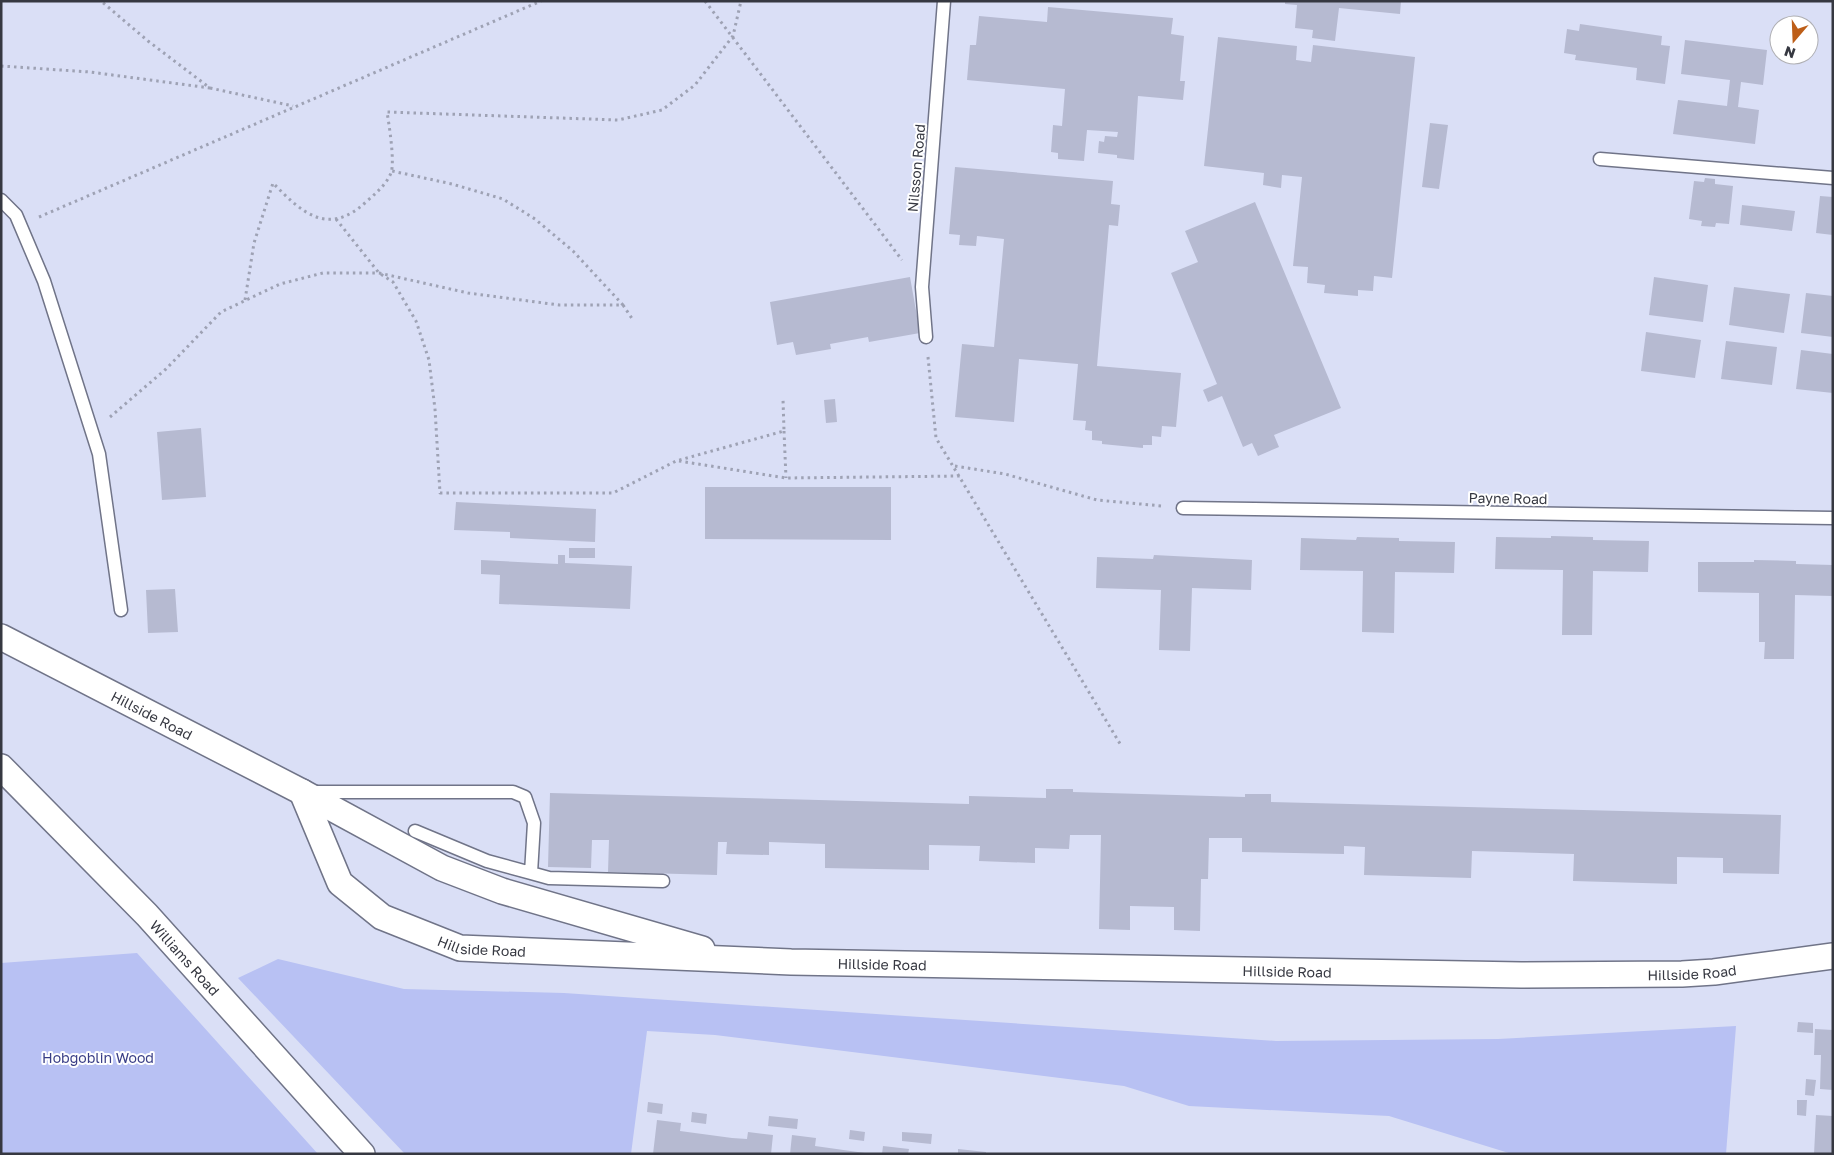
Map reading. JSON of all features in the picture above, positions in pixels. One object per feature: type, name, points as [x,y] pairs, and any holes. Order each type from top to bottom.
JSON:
[{"type":"street","name":"Hillside Road","points":[[1,637],[302,792],[442,868],[502,890],[739,960]]},
{"type":"street","name":"Williams Road","points":[[1,767],[147,915],[362,1154]]},
{"type":"street","name":"Hillside Road","points":[[302,792],[340,883],[382,917],[460,948],[739,960],[1521,975],[1682,974],[1714,972],[1833,956]]},
{"type":"lane","name":"Nilsson Road","points":[[926,337],[922,287],[944,1]]},
{"type":"lane","points":[[1600,159],[1833,178]]},
{"type":"lane","points":[[1,200],[16,215],[44,282],[99,454],[121,610]]},
{"type":"lane","name":"Payne Road","points":[[1183,508],[1833,518]]},
{"type":"lane","points":[[302,792],[513,792],[524,797],[534,824],[531,873]]},
{"type":"lane","points":[[415,830],[487,861],[548,878],[663,881]]},
{"type":"path","points":[[101,1],[210,88]]},
{"type":"path","points":[[20,225],[541,1]]},
{"type":"path","points":[[705,1],[886,237],[922,287]]},
{"type":"path","points":[[244,301],[254,243],[274,182],[295,205],[310,215],[322,219],[336,218],[359,208],[382,187],[392,171],[391,137],[387,112],[618,120],[662,110],[695,85],[733,36],[741,1]]},
{"type":"path","points":[[1,66],[90,72],[210,88],[294,106]]},
{"type":"path","points":[[392,171],[452,184],[503,199],[536,219],[573,251],[623,305],[633,320]]},
{"type":"path","points":[[336,218],[379,273],[392,282],[416,321],[429,360],[440,493],[613,493],[676,461],[784,431]]},
{"type":"path","points":[[92,432],[166,369],[221,312],[280,284],[323,274],[379,273],[478,295],[559,305],[623,305]]},
{"type":"path","points":[[926,337],[936,438],[1122,747]]},
{"type":"path","points":[[783,399],[786,478]]},
{"type":"path","points":[[676,461],[786,478],[960,476]]},
{"type":"path","points":[[954,466],[1005,474],[1097,500],[1183,508]]},
{"type":"green space","name":"Hobgoblin Wood","points":[[137,953],[318,1154],[1,1154],[1,963]]},
{"type":"green space","points":[[278,959],[404,989],[564,993],[1276,1041],[1498,1039],[1736,1026],[1726,1154],[1512,1154],[1389,1116],[1189,1106],[1124,1086],[715,1035],[647,1031],[631,1154],[405,1154],[238,978]]},
{"type":"building","points":[[1285,1],[1401,1],[1400,14],[1339,8],[1335,41],[1312,38],[1313,30],[1295,28],[1297,5],[1285,4]]},
{"type":"building","points":[[1048,7],[1173,18],[1171,34],[1184,36],[1180,81],[1185,81],[1183,100],[1138,96],[1134,160],[1117,158],[1117,155],[1098,153],[1099,141],[1104,142],[1105,136],[1117,137],[1118,132],[1087,130],[1084,161],[1058,159],[1058,153],[1051,152],[1053,125],[1062,126],[1065,89],[967,80],[970,45],[976,45],[979,16],[1047,22]]},
{"type":"building","points":[[1580,24],[1662,36],[1661,45],[1670,46],[1665,84],[1636,80],[1637,68],[1575,60],[1576,55],[1564,53],[1567,29],[1579,31]]},
{"type":"building","points":[[1218,37],[1297,46],[1296,60],[1311,62],[1313,45],[1415,57],[1392,278],[1374,276],[1373,291],[1358,290],[1358,296],[1324,293],[1325,285],[1307,283],[1308,267],[1293,266],[1302,177],[1282,175],[1281,188],[1263,185],[1264,173],[1204,166]]},
{"type":"building","points":[[1685,40],[1767,50],[1763,85],[1741,82],[1738,107],[1759,110],[1755,144],[1673,134],[1678,100],[1727,106],[1730,80],[1681,74]]},
{"type":"building","points":[[1430,123],[1448,125],[1439,189],[1422,187]]},
{"type":"building","points":[[955,167],[1113,181],[1111,204],[1120,205],[1118,226],[1109,225],[1097,366],[1181,373],[1176,427],[1162,426],[1161,437],[1152,436],[1152,445],[1143,445],[1143,448],[1102,444],[1102,441],[1092,440],[1092,431],[1085,430],[1086,421],[1073,420],[1078,364],[1019,359],[1014,422],[955,417],[962,344],[994,347],[1004,239],[977,236],[976,246],[959,245],[960,235],[949,234]]},
{"type":"building","points":[[1705,178],[1715,179],[1715,184],[1733,186],[1729,224],[1716,223],[1715,227],[1701,226],[1702,221],[1689,219],[1694,181],[1704,182]]},
{"type":"building","points":[[1820,196],[1833,197],[1833,235],[1816,233]]},
{"type":"building","points":[[1255,202],[1341,408],[1274,435],[1279,447],[1258,456],[1252,443],[1243,447],[1222,396],[1208,402],[1203,390],[1217,384],[1171,273],[1198,262],[1185,231]]},
{"type":"building","points":[[1742,205],[1795,211],[1792,231],[1740,225]]},
{"type":"building","points":[[910,277],[920,333],[869,342],[868,337],[830,344],[831,349],[796,355],[793,342],[777,345],[770,302]]},
{"type":"building","points":[[1654,277],[1708,285],[1703,322],[1649,315]]},
{"type":"building","points":[[1734,287],[1790,294],[1784,333],[1729,325]]},
{"type":"building","points":[[1806,293],[1833,296],[1833,337],[1801,333]]},
{"type":"building","points":[[1646,332],[1701,340],[1695,378],[1641,371]]},
{"type":"building","points":[[1726,341],[1777,347],[1772,385],[1721,379]]},
{"type":"building","points":[[1801,350],[1833,354],[1833,393],[1796,389]]},
{"type":"building","points":[[835,399],[837,422],[826,423],[824,400]]},
{"type":"building","points":[[201,428],[206,497],[162,500],[157,432]]},
{"type":"building","points":[[705,487],[891,487],[891,540],[705,539]]},
{"type":"building","points":[[456,502],[596,509],[595,542],[510,538],[510,532],[454,530]]},
{"type":"building","points":[[1551,536],[1593,537],[1593,540],[1649,541],[1648,572],[1593,571],[1592,635],[1562,635],[1563,570],[1495,569],[1496,537],[1551,538]]},
{"type":"building","points":[[1357,537],[1399,538],[1399,541],[1455,542],[1454,573],[1395,572],[1394,633],[1362,632],[1363,571],[1300,570],[1301,538],[1356,540]]},
{"type":"building","points":[[569,548],[595,548],[595,558],[569,558]]},
{"type":"building","points":[[558,555],[565,555],[565,563],[632,566],[630,609],[499,604],[500,575],[481,574],[481,560],[558,564]]},
{"type":"building","points":[[1154,555],[1252,560],[1251,590],[1192,588],[1190,651],[1159,650],[1161,590],[1096,588],[1097,557],[1153,559]]},
{"type":"building","points":[[1754,560],[1796,561],[1796,564],[1833,565],[1833,596],[1795,595],[1794,659],[1764,659],[1765,642],[1759,642],[1759,593],[1698,592],[1698,562],[1754,562]]},
{"type":"building","points":[[175,589],[178,632],[148,633],[146,590]]},
{"type":"building","points":[[1046,789],[1073,789],[1073,792],[1245,797],[1245,794],[1271,794],[1271,802],[1781,815],[1779,874],[1723,873],[1723,858],[1677,857],[1677,884],[1573,881],[1574,854],[1472,851],[1471,878],[1364,875],[1365,847],[1344,846],[1344,854],[1242,852],[1242,838],[1209,838],[1208,879],[1201,879],[1200,931],[1174,930],[1174,907],[1130,906],[1130,930],[1099,929],[1101,835],[1070,835],[1069,849],[1035,848],[1035,863],[979,861],[980,846],[929,845],[929,870],[825,868],[825,844],[769,842],[769,855],[726,854],[727,842],[718,842],[717,875],[608,872],[609,840],[592,840],[591,868],[548,867],[550,793],[969,804],[969,796],[1046,798]]},
{"type":"building","points":[[1798,1022],[1813,1023],[1813,1033],[1797,1032]]},
{"type":"building","points":[[1815,1029],[1833,1030],[1833,1090],[1820,1089],[1821,1055],[1814,1055]]},
{"type":"building","points":[[1806,1079],[1816,1080],[1814,1096],[1805,1095]]},
{"type":"building","points":[[1797,1100],[1807,1100],[1806,1116],[1797,1115]]},
{"type":"building","points":[[648,1102],[663,1104],[662,1114],[647,1112]]},
{"type":"building","points":[[692,1112],[707,1114],[706,1124],[691,1122]]},
{"type":"building","points":[[1816,1115],[1833,1116],[1833,1154],[1814,1154]]},
{"type":"building","points":[[769,1116],[798,1119],[797,1129],[768,1126]]},
{"type":"building","points":[[657,1120],[681,1123],[680,1131],[732,1138],[747,1139],[748,1132],[773,1135],[771,1154],[653,1154]]},
{"type":"building","points":[[850,1130],[865,1132],[864,1141],[849,1139]]},
{"type":"building","points":[[902,1132],[932,1134],[931,1144],[902,1141]]},
{"type":"building","points":[[792,1135],[816,1138],[815,1146],[872,1154],[790,1154]]},
{"type":"building","points":[[883,1146],[909,1149],[908,1154],[882,1154]]},
{"type":"building","points":[[958,1149],[986,1152],[986,1154],[958,1154]]}]
